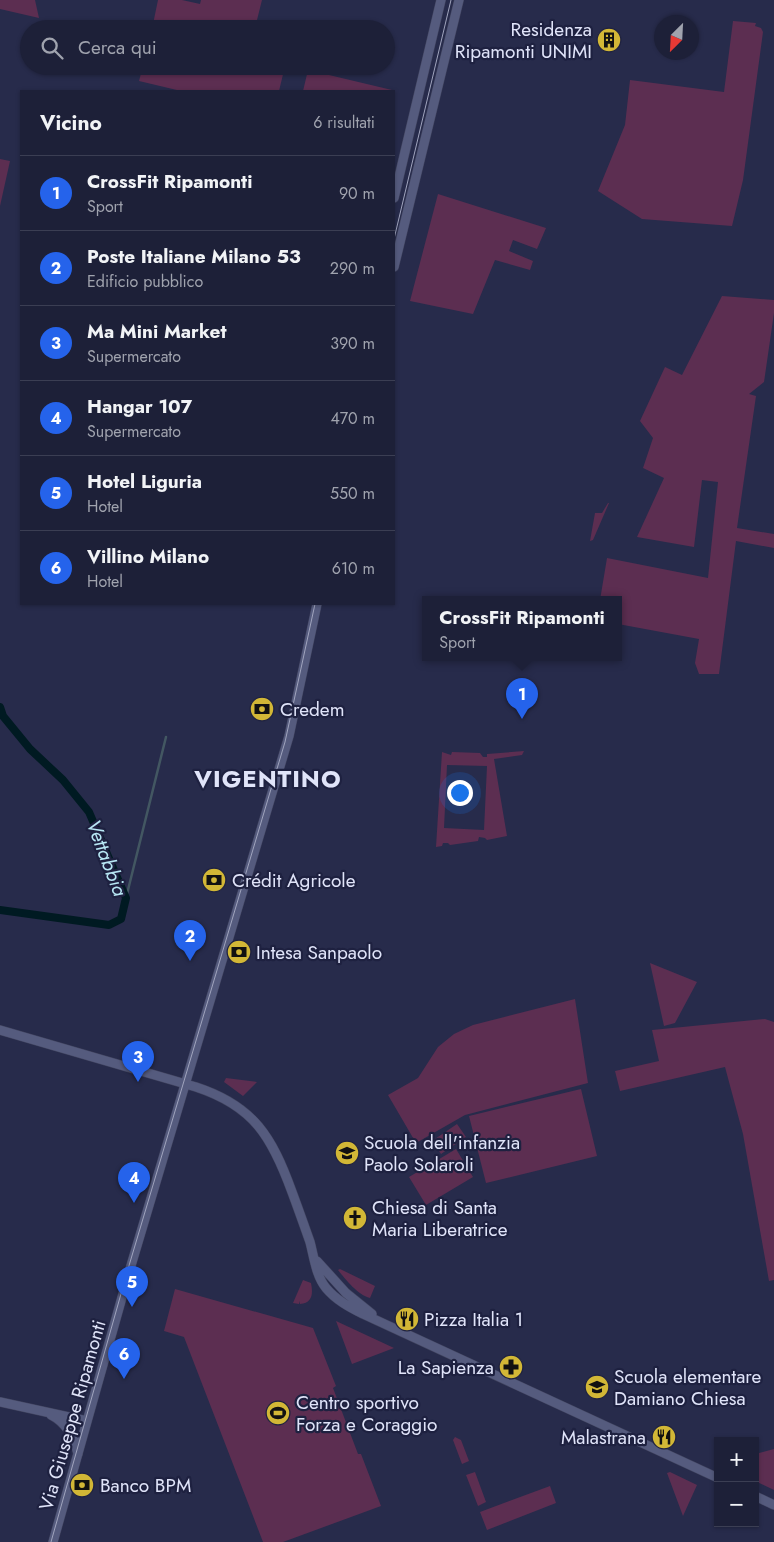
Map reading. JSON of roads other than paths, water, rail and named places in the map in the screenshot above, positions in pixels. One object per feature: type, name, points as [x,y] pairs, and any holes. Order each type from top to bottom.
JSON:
[{"type":"street","points":[[395,194],[441,0]]},
{"type":"street","points":[[395,260],[459,0]]},
{"type":"street","name":"Via Giuseppe Ripamonti","points":[[53,1542],[130,1269],[289,736],[317,605]]},
{"type":"street","points":[[0,1030],[185,1084],[209,1092],[231,1103],[249,1116],[264,1132],[285,1174],[315,1259],[320,1280],[326,1289],[346,1306],[714,1476]]},
{"type":"street","points":[[0,1402],[87,1421]]},
{"type":"street","points":[[47,1412],[66,1426],[73,1438],[78,1454]]},
{"type":"street","points":[[759,1498],[774,1504]]},
{"type":"waterway","name":"Vettabbia","points":[[0,707],[3,716],[30,749],[63,780],[89,812],[126,898],[121,919],[109,925],[0,910]]},
{"type":"waterway","points":[[126,898],[166,737]]},
{"type":"tram line","points":[[395,235],[451,0]]},
{"type":"tram line","points":[[51,1542],[128,1269],[285,742],[315,605]]},
{"type":"place","name":"Residenza Ripamonti UNIMI","points":[[609,40]]},
{"type":"place","name":"Credem","points":[[262,709]]},
{"type":"place","name":"CrossFit Ripamonti","points":[[522,719]]},
{"type":"place","name":"Crédit Agricole","points":[[214,880]]},
{"type":"place","name":"Intesa Sanpaolo","points":[[239,952]]},
{"type":"place","name":"Poste Italiane Milano 53","points":[[190,961]]},
{"type":"place","name":"Ma Mini Market","points":[[138,1082]]},
{"type":"place","name":"Scuola dell'infanzia Paolo Solaroli","points":[[347,1153]]},
{"type":"place","name":"Hangar 107","points":[[134,1203]]},
{"type":"place","name":"Chiesa di Santa Maria Liberatrice","points":[[355,1218]]},
{"type":"place","name":"Hotel Liguria","points":[[132,1307]]},
{"type":"place","name":"Pizza Italia 1","points":[[407,1319]]},
{"type":"place","name":"La Sapienza","points":[[511,1367]]},
{"type":"place","name":"Villino Milano","points":[[124,1379]]},
{"type":"place","name":"Scuola elementare Damiano Chiesa","points":[[597,1387]]},
{"type":"place","name":"Centro sportivo Forza e Coraggio","points":[[278,1413]]},
{"type":"place","name":"Malastrana","points":[[664,1437]]},
{"type":"place","name":"Banco BPM","points":[[82,1485]]},
{"type":"district","name":"VIGENTINO","points":[[268,779]]}]
